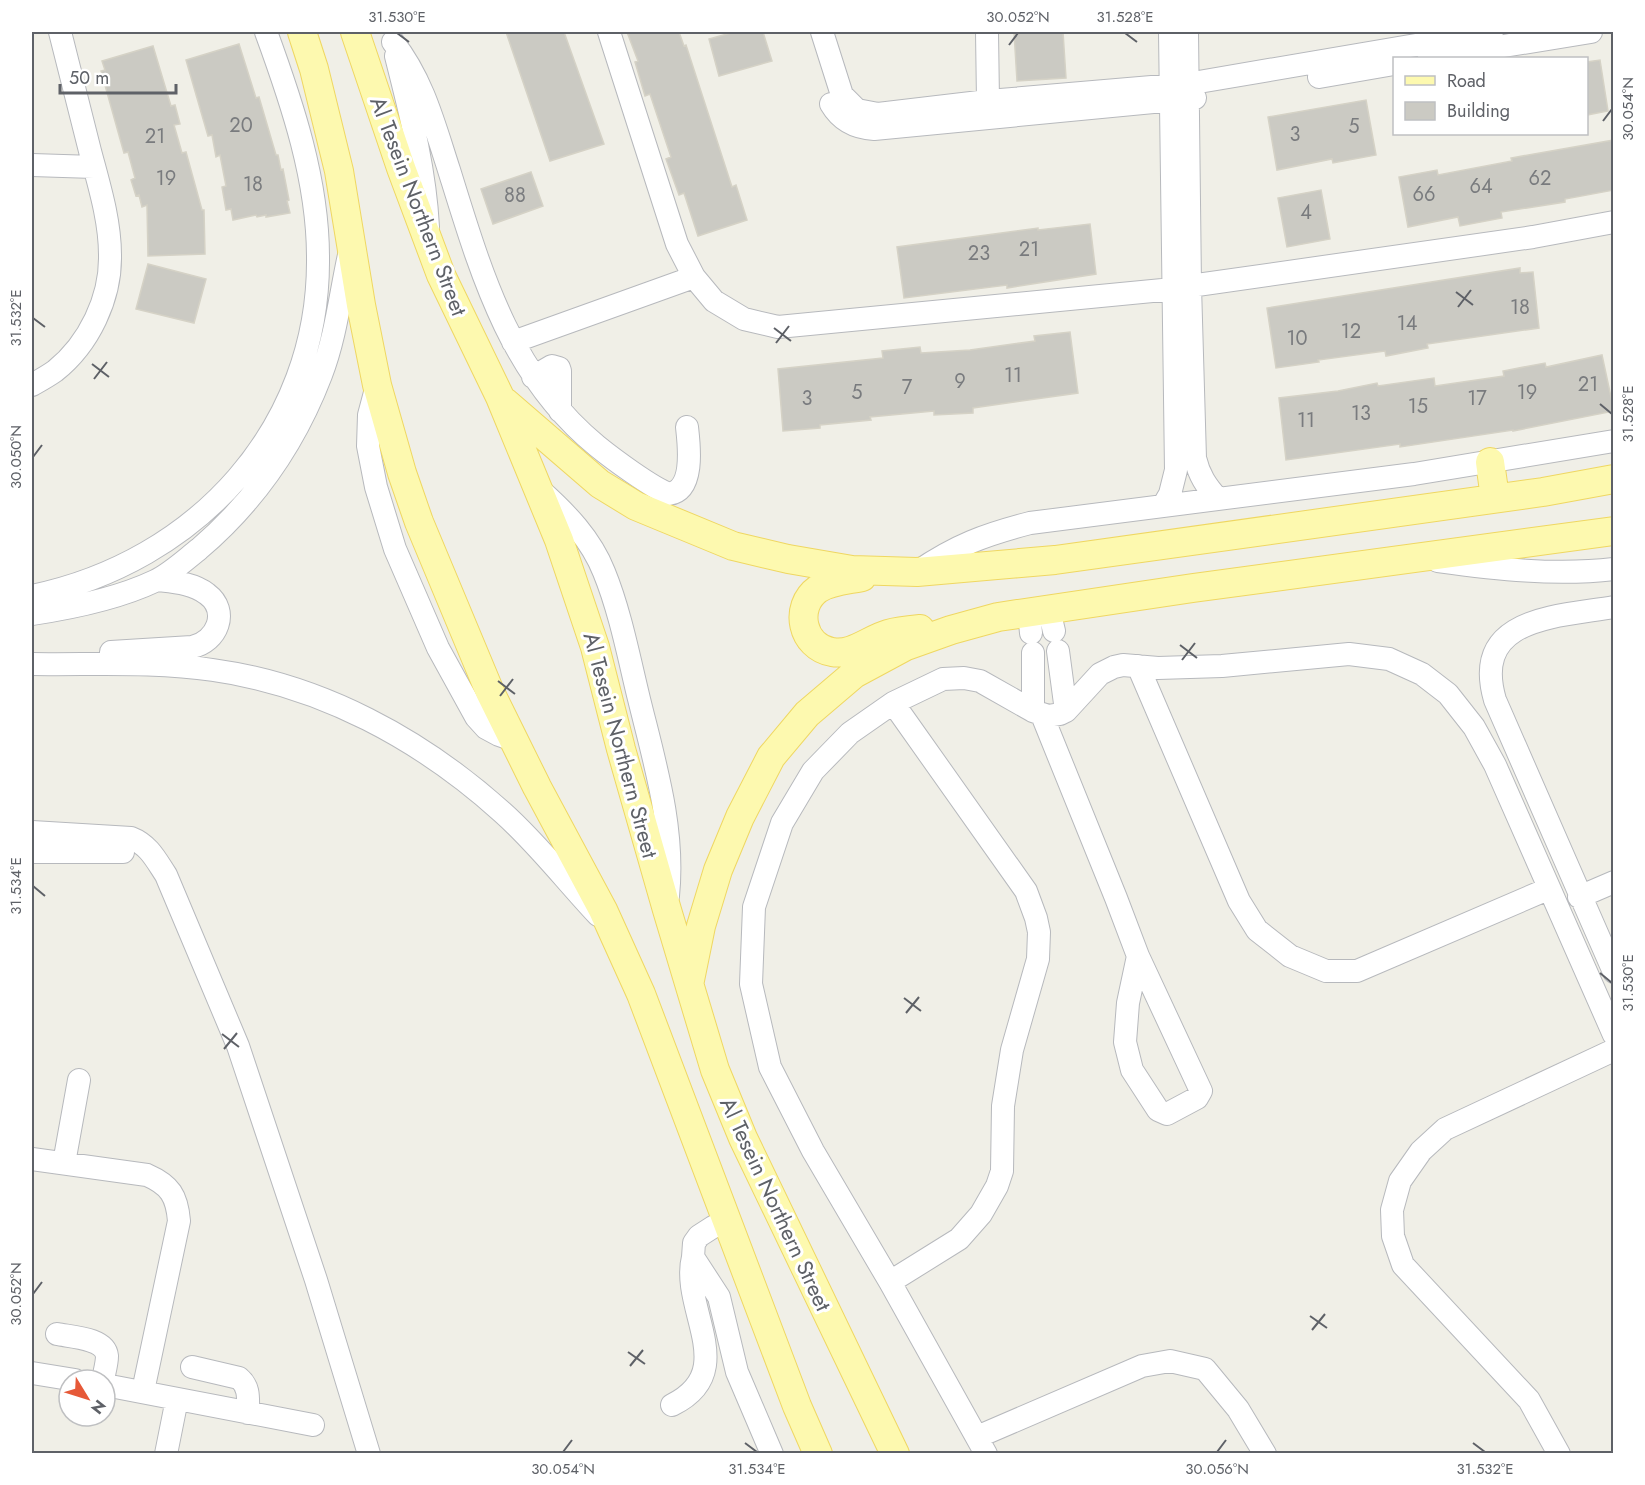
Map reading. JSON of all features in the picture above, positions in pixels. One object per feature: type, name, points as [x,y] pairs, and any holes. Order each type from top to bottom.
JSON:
[{"type":"main road","name":"Al Tesein Northern Street","points":[[302,32],[328,120],[339,171],[377,385],[418,522],[462,631],[513,740],[584,871],[642,994],[797,1406],[818,1454]]},
{"type":"main road","name":"Al Tesein Northern Street","points":[[355,32],[401,168],[441,275],[500,397],[559,540],[595,647],[621,749],[715,1070],[727,1101],[814,1288],[895,1454]]},
{"type":"main road","points":[[500,397],[600,484],[636,506],[733,546],[819,566],[884,572],[916,572],[1106,554],[1614,479]]},
{"type":"main road","points":[[1490,462],[1495,498]]},
{"type":"main road","points":[[689,982],[701,926],[718,870],[740,817],[771,757],[807,714],[854,674],[906,646],[998,617],[1042,632],[1193,588],[1600,533],[1614,543]]},
{"type":"main road","points":[[884,572],[826,585],[812,594],[807,600],[803,616],[806,633],[810,640],[823,650],[839,653],[847,652],[888,634],[905,630],[936,628],[951,630]]},
{"type":"street","points":[[32,386],[55,371],[78,347],[96,319],[109,276],[107,221],[60,32]]},
{"type":"street","points":[[32,596],[83,582],[118,569],[152,551],[191,524],[226,492],[250,463],[280,414],[295,383],[309,338],[314,312],[318,267],[317,231],[314,203],[300,137],[281,72],[266,32]]},
{"type":"street","points":[[609,32],[677,244],[694,278],[714,301],[744,320],[778,327],[1182,288],[1521,239],[1614,222]]},
{"type":"street","points":[[806,32],[831,105],[844,120],[859,127],[874,129],[1393,64]]},
{"type":"street","points":[[822,32],[839,89],[846,101],[857,110],[878,114],[988,101],[1179,92],[1492,32]]},
{"type":"street","points":[[987,32],[988,101]]},
{"type":"street","points":[[1163,506],[1170,494],[1176,470],[1182,288],[1179,92],[1170,32]]},
{"type":"street","points":[[1179,92],[1187,32]]},
{"type":"street","points":[[1435,57],[1591,32]]},
{"type":"street","points":[[392,37],[427,194],[429,243]]},
{"type":"street","points":[[392,37],[423,91],[476,256],[513,342],[533,376],[552,366],[559,368],[560,411],[604,452],[669,494],[681,488],[688,469],[690,456],[687,427]]},
{"type":"street","points":[[32,165],[94,167]]},
{"type":"street","points":[[32,614],[85,604],[157,580],[187,559],[236,514],[257,489],[294,434],[322,374],[332,342],[352,242]]},
{"type":"street","points":[[513,342],[694,278]]},
{"type":"street","points":[[1182,288],[1195,458],[1199,473],[1207,487],[1218,499]]},
{"type":"street","points":[[916,572],[947,552],[987,534],[1030,523],[1414,474],[1614,441]]},
{"type":"street","points":[[1418,558],[1503,570],[1588,572],[1614,569]]},
{"type":"street","points":[[57,664],[95,653],[192,647],[207,641],[218,628],[217,606],[214,600],[193,586],[157,580]]},
{"type":"street","points":[[1614,607],[1531,622],[1516,629],[1495,651],[1490,668],[1490,684],[1494,700],[1614,972]]},
{"type":"street","points":[[1042,632],[1066,711]]},
{"type":"street","points":[[1042,632],[1037,713],[1116,898],[1138,956],[1201,1091],[1197,1098],[1167,1114],[1158,1110],[1132,1070],[1125,1042],[1128,1003],[1138,956]]},
{"type":"street","points":[[1265,1454],[1238,1409],[1205,1369],[1170,1361],[1142,1366],[981,1445],[890,1282],[813,1151],[770,1068],[751,984],[754,907],[782,823],[813,771],[850,733],[893,703],[943,679],[964,678],[980,681],[1037,713],[1054,716],[1066,711],[1105,670],[1123,665],[1158,668],[1222,666],[1349,654],[1389,659],[1422,674],[1448,694],[1474,727],[1495,765],[1614,1035]]},
{"type":"street","points":[[32,664],[180,666],[211,669],[273,682],[328,700],[354,712],[405,740],[463,780],[503,812],[615,935]]},
{"type":"street","points":[[1138,666],[1239,901],[1257,930],[1290,956],[1326,971],[1357,971],[1548,889]]},
{"type":"street","points":[[890,1282],[959,1239],[981,1214],[997,1186],[1002,1171],[1003,1107],[1007,1078],[1019,1022],[1036,971],[1039,946],[1036,918],[1026,891],[893,703]]},
{"type":"street","points":[[32,832],[131,838],[150,850],[166,875],[238,1046],[316,1280],[369,1454]]},
{"type":"street","points":[[32,852],[123,852]]},
{"type":"street","points":[[1579,897],[1614,882]]},
{"type":"street","points":[[1559,1454],[1529,1400],[1403,1265],[1393,1236],[1392,1210],[1400,1181],[1421,1151],[1445,1129],[1614,1050]]},
{"type":"street","points":[[64,1162],[79,1080]]},
{"type":"street","points":[[32,1159],[147,1175],[161,1181],[172,1192],[178,1206],[179,1221],[143,1391]]},
{"type":"street","points":[[672,1404],[687,1397],[695,1390],[701,1382],[706,1364],[702,1332],[689,1275],[694,1243],[699,1236],[727,1221]]},
{"type":"street","points":[[693,1257],[719,1298],[737,1372],[772,1454]]},
{"type":"street","points":[[57,1334],[102,1346],[107,1355],[105,1368]]},
{"type":"street","points":[[192,1367],[239,1378],[248,1390],[248,1413]]},
{"type":"street","points":[[32,1373],[57,1377]]},
{"type":"street","points":[[117,1387],[313,1425]]},
{"type":"street","points":[[166,1454],[177,1399]]},
{"type":"building","points":[[506,32],[564,32],[604,144],[550,161]]},
{"type":"building","points":[[627,32],[679,32],[684,46],[686,45],[732,187],[736,185],[747,220],[698,236],[684,193],[679,195],[666,159],[671,157],[650,94],[645,96],[635,62],[638,61]]},
{"type":"building","points":[[734,32],[763,32],[772,61],[719,76],[709,39]]},
{"type":"building","points":[[1014,32],[1063,32],[1066,78],[1017,81]]},
{"type":"building","points":[[239,44],[256,98],[259,97],[281,170],[283,169],[290,213],[266,217],[266,215],[257,217],[256,215],[233,220],[231,209],[226,210],[222,187],[226,186],[220,155],[216,157],[212,135],[208,136],[186,60]]},
{"type":"building","points":[[153,46],[171,106],[175,105],[180,124],[174,125],[182,153],[186,152],[202,210],[204,210],[205,254],[148,256],[147,205],[142,207],[139,195],[136,196],[131,180],[135,178],[128,152],[124,153],[101,71],[105,70],[102,61]]},
{"type":"building","points":[[1600,60],[1608,111],[1588,115],[1588,62]]},
{"type":"building","points":[[1366,100],[1376,155],[1333,163],[1332,159],[1277,170],[1268,117]]},
{"type":"building","points":[[1614,140],[1614,190],[1565,199],[1565,202],[1501,212],[1502,218],[1460,226],[1458,217],[1408,227],[1399,177],[1437,170],[1438,175],[1512,161],[1511,158]]},
{"type":"building","points":[[531,172],[543,206],[493,224],[481,189]]},
{"type":"building","points":[[1321,190],[1330,239],[1287,247],[1278,198]]},
{"type":"building","points":[[1090,224],[1096,274],[1007,288],[1007,285],[904,298],[897,247],[1038,228],[1038,230]]},
{"type":"building","points":[[148,264],[206,279],[194,323],[136,309]]},
{"type":"building","points":[[1520,268],[1520,273],[1533,272],[1539,328],[1427,344],[1428,348],[1386,356],[1385,351],[1276,368],[1267,308]]},
{"type":"building","points":[[1070,332],[1078,393],[973,408],[973,413],[934,415],[934,411],[870,417],[871,420],[783,431],[778,369],[883,358],[882,351],[920,347],[921,353],[970,350],[1035,341],[1034,336]]},
{"type":"building","points":[[1602,355],[1614,411],[1513,431],[1286,460],[1279,398],[1338,391],[1377,383],[1378,386],[1434,378],[1435,386],[1504,376],[1503,371],[1545,363],[1546,367]]}]
